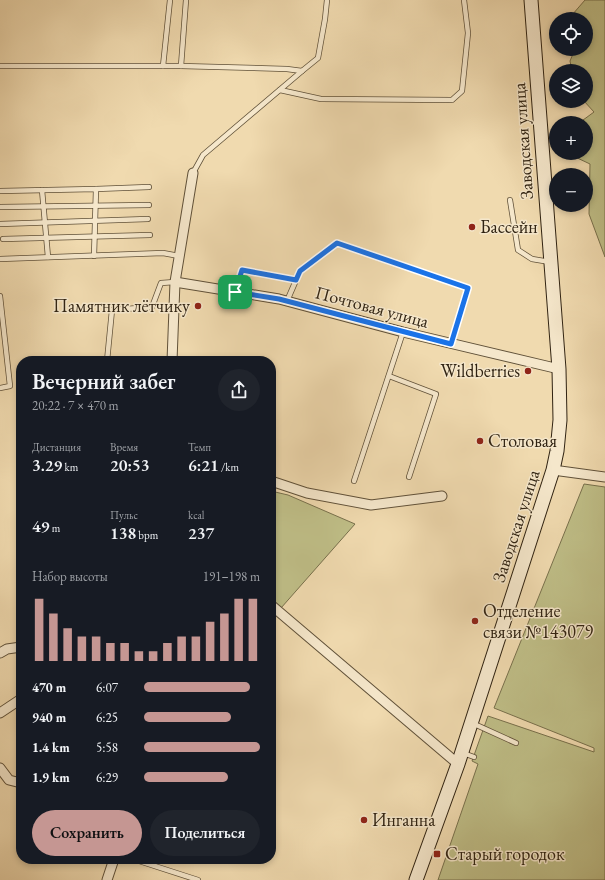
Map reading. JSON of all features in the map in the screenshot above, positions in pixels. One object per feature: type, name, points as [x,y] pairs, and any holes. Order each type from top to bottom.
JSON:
[{"type":"main road","name":"Заводская улица","points":[[416,880],[464,758],[471,723],[553,470],[557,451],[560,420],[559,369],[531,0]]},
{"type":"street","points":[[172,356],[175,282],[193,173]]},
{"type":"street","name":"Почтовая улица","points":[[175,282],[287,301],[403,332],[559,369]]},
{"type":"street","points":[[553,470],[605,477]]},
{"type":"street","points":[[276,483],[307,493],[371,505],[442,496]]},
{"type":"street","points":[[276,609],[464,758]]},
{"type":"street","points":[[0,653],[7,649],[16,648]]},
{"type":"street","points":[[0,713],[16,702]]},
{"type":"street","points":[[0,768],[10,780],[16,782]]},
{"type":"street","points":[[107,880],[112,864]]},
{"type":"lane","points":[[163,66],[170,0]]},
{"type":"lane","points":[[181,66],[186,0]]},
{"type":"lane","points":[[193,173],[203,155],[318,58],[326,19],[328,0]]},
{"type":"lane","points":[[280,90],[321,99],[452,100],[462,91],[468,33],[464,0]]},
{"type":"lane","points":[[0,66],[181,66],[287,69],[302,71]]},
{"type":"lane","points":[[0,191],[149,187]]},
{"type":"lane","points":[[94,256],[96,189]]},
{"type":"lane","points":[[42,190],[48,257]]},
{"type":"lane","points":[[510,200],[518,250],[532,259],[552,262]]},
{"type":"lane","points":[[0,207],[149,205]]},
{"type":"lane","points":[[0,224],[148,219]]},
{"type":"lane","points":[[4,239],[150,235]]},
{"type":"lane","points":[[287,301],[300,271],[337,243],[468,288],[451,344]]},
{"type":"lane","points":[[0,259],[163,253],[179,256]]},
{"type":"lane","points":[[235,292],[242,270],[296,280]]},
{"type":"lane","points":[[107,356],[112,310],[152,307],[161,283],[175,282]]},
{"type":"lane","points":[[0,296],[10,386],[0,388]]},
{"type":"lane","points":[[354,481],[403,332]]},
{"type":"lane","points":[[389,376],[436,394],[409,477]]},
{"type":"lane","points":[[471,723],[516,743]]},
{"type":"lane","points":[[148,864],[198,880]]},
{"type":"shaded area","points":[[585,0],[605,0],[605,257],[589,214],[589,212],[593,212],[593,168],[590,168],[590,164],[582,160],[593,160],[593,116],[589,116],[594,112],[590,108],[593,108],[593,64],[571,64],[570,61],[572,56],[593,56],[593,12],[575,12]]},
{"type":"shaded area","points":[[584,484],[605,487],[605,880],[438,880],[478,764],[472,761],[488,716],[594,752],[594,748],[494,708]]},
{"type":"shaded area","points":[[276,492],[288,495],[355,524],[281,608],[276,604]]},
{"type":"place","name":"Бассейн","points":[[472,227]]},
{"type":"place","name":"Памятник лётчику","points":[[198,306]]},
{"type":"place","name":"Wildberries","points":[[528,371]]},
{"type":"place","name":"Столовая","points":[[480,441]]},
{"type":"place","name":"Отделение связи №143079","points":[[475,621]]},
{"type":"place","name":"Инганна","points":[[364,820]]},
{"type":"place","name":"Старый городок","points":[[437,854]]},
{"type":"route","points":[[337,243],[468,288],[451,344],[279,299],[235,292],[242,270],[296,280],[300,271],[337,243]]}]
